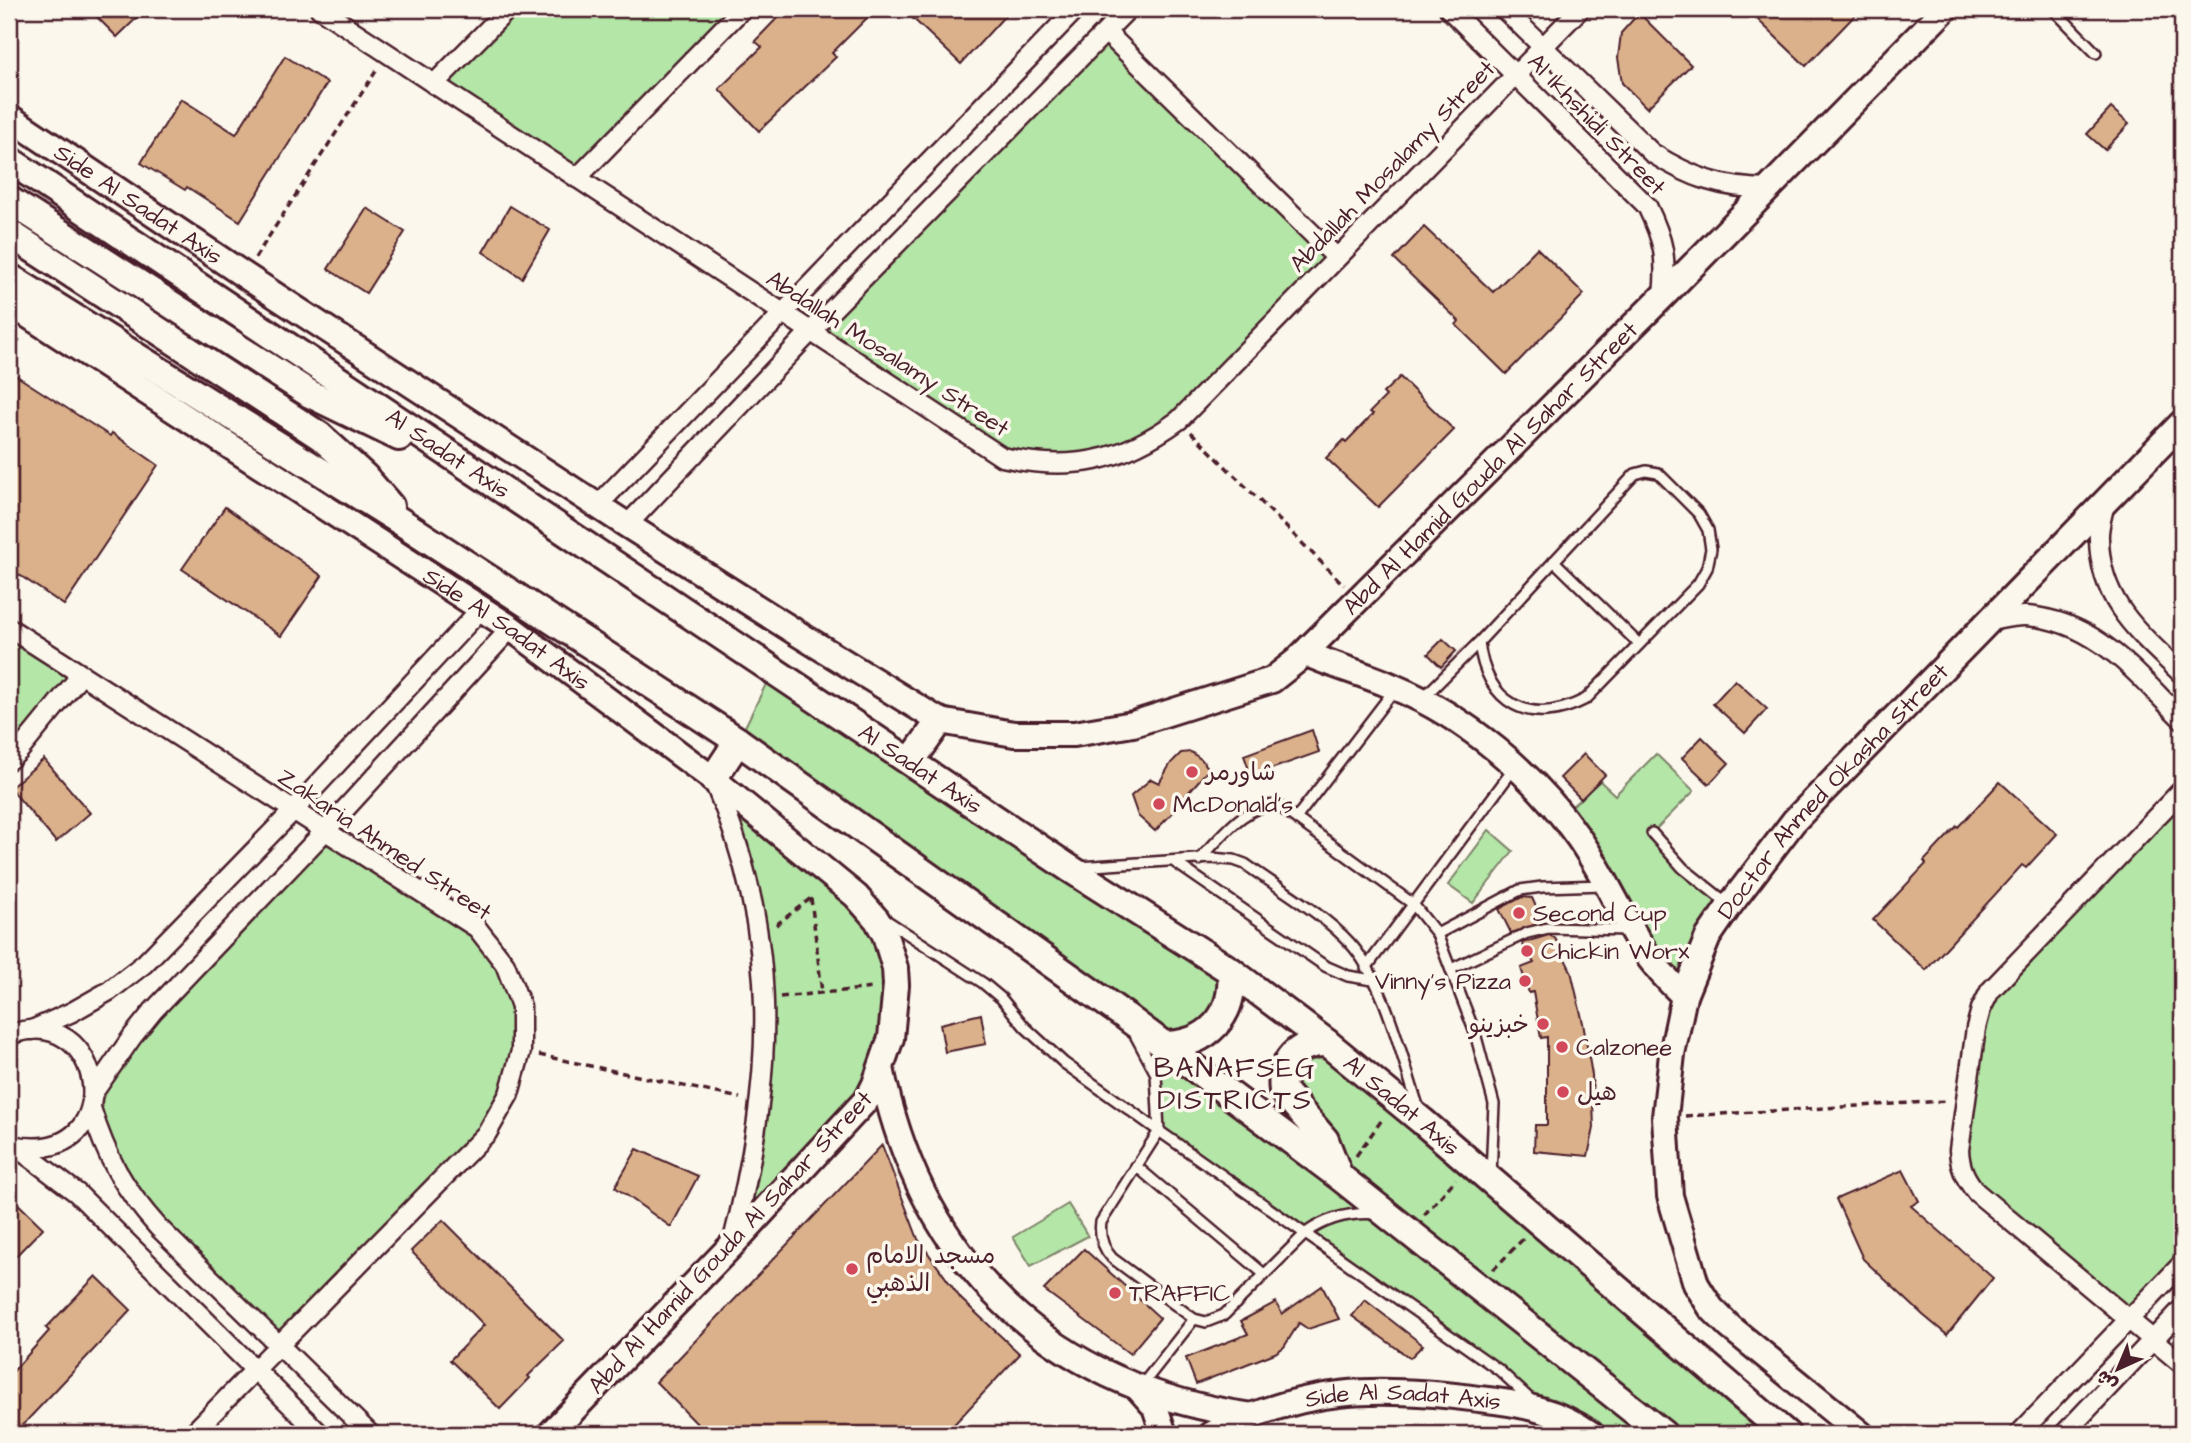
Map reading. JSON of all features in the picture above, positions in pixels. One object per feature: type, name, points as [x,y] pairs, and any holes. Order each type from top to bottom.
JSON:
[{"type":"main road","name":"Al Sadat Axis","points":[[9,160],[1069,868],[1231,971],[1327,1043],[1422,1121],[1786,1434]]},
{"type":"main road","points":[[9,200],[310,394],[375,427],[444,452]]},
{"type":"main road","points":[[9,233],[320,436],[365,476],[403,523]]},
{"type":"main road","points":[[9,278],[403,523],[738,741],[1125,1016],[1340,1177],[1663,1434]]},
{"type":"main road","points":[[911,761],[940,721]]},
{"type":"main road","points":[[713,779],[738,741]]},
{"type":"main road","points":[[1163,1045],[1189,1042],[1211,1030],[1220,1020],[1231,997],[1231,971]]},
{"type":"main road","points":[[1327,1043],[1299,1049],[1286,1063],[1282,1081],[1283,1091],[1325,1140],[1340,1177]]},
{"type":"street","name":"Abdallah Mosalamy Street","points":[[320,9],[1002,457],[1064,465],[1096,461],[1125,452],[1153,439],[1179,420],[1580,9]]},
{"type":"street","points":[[434,84],[508,9]]},
{"type":"street","points":[[577,178],[742,9]]},
{"type":"street","points":[[598,505],[1076,9]]},
{"type":"street","points":[[627,525],[810,332],[1128,9]]},
{"type":"street","name":"Al Ikhshidi Street","points":[[1448,9],[1647,206],[1661,234],[1667,265],[1663,296]]},
{"type":"street","name":"Al Ikhshidi Street","points":[[1504,9],[1652,153],[1679,170],[1707,182],[1738,189],[1768,189]]},
{"type":"street","name":"Abd Al Hamid Gouda Al Sahar Street","points":[[940,721],[1014,734],[1074,734],[1133,724],[1272,680],[1305,653],[1663,296],[1945,9]]},
{"type":"street","points":[[1106,32],[1336,257]]},
{"type":"street","name":"Side Al Sadat Axis","points":[[9,117],[244,275],[627,525],[797,634],[940,721]]},
{"type":"street","name":"Side Al Sadat Axis","points":[[9,303],[511,628],[713,779],[834,879],[867,908],[881,928],[891,951],[896,985],[891,1038]]},
{"type":"street","name":"Doctor Ahmed Okasha Street","points":[[1861,1434],[1730,1327],[1711,1308],[1696,1284],[1670,1196],[1665,1117],[1672,1054],[1684,996],[1708,937],[1794,821],[2182,423]]},
{"type":"street","points":[[2106,502],[2098,537],[2102,573],[2117,606],[2182,674]]},
{"type":"street","points":[[9,1035],[32,1030],[72,1012],[109,990],[144,964],[293,811],[481,609]]},
{"type":"street","points":[[1989,621],[2025,616],[2059,621],[2092,635],[2119,657],[2182,719]]},
{"type":"street","name":"Zakaria Ahmed Street","points":[[9,628],[477,928],[506,964],[521,1006],[521,1051],[509,1094],[487,1133],[192,1434]]},
{"type":"street","points":[[12,1144],[34,1149],[52,1146],[69,1138],[82,1125],[92,1101],[125,1046],[153,1011],[511,628]]},
{"type":"street","points":[[1305,653],[1396,687],[1421,700],[1470,730],[1515,767],[1576,834],[1609,884],[1632,930],[1655,965],[1684,996]]},
{"type":"street","points":[[9,760],[81,675]]},
{"type":"street","points":[[713,779],[747,872],[760,937],[765,999],[765,1036],[754,1152],[731,1246]]},
{"type":"street","points":[[2182,790],[1990,991],[1976,1028],[1959,1150],[1960,1166],[1966,1180],[1976,1192],[2182,1364]]},
{"type":"street","points":[[32,1030],[52,1032],[69,1042],[83,1056],[92,1074],[92,1101],[101,1142],[135,1201],[370,1434]]},
{"type":"street","name":"Abd Al Hamid Gouda Al Sahar Street","points":[[550,1434],[731,1246],[868,1098],[891,1038]]},
{"type":"street","points":[[881,1068],[900,1144],[915,1180],[955,1247],[980,1278],[1037,1331],[1103,1373],[1138,1389],[1201,1407],[1252,1416]]},
{"type":"street","points":[[12,1144],[77,1193],[320,1434]]},
{"type":"street","points":[[2019,1434],[2182,1264]]},
{"type":"street","points":[[2064,1434],[2182,1309]]},
{"type":"street","points":[[1138,1389],[1155,1407],[1164,1434]]},
{"type":"street","name":"Side Al Sadat Axis","points":[[1252,1416],[1307,1399],[1365,1390],[1453,1395],[1540,1408],[1591,1434]]},
{"type":"street","points":[[1212,1434],[1252,1416]]},
{"type":"lane","points":[[2053,9],[2096,53]]},
{"type":"lane","points":[[1421,700],[1479,642],[1635,474],[1646,471],[1658,473],[1699,514],[1709,530],[1711,549],[1707,568],[1698,584],[1586,699],[1566,709],[1545,713],[1524,709],[1505,699],[1490,683],[1481,663],[1479,642]]},
{"type":"lane","points":[[1554,561],[1639,643]]},
{"type":"lane","points":[[1297,817],[1396,687]]},
{"type":"lane","points":[[1366,968],[1515,767]]},
{"type":"lane","points":[[1199,860],[1246,813],[1257,806],[1279,806],[1413,904],[1437,933],[1475,1033],[1494,1104],[1491,1180]]},
{"type":"lane","points":[[1652,833],[1683,868],[1730,905]]},
{"type":"lane","points":[[1069,868],[1223,858],[1245,864],[1349,942],[1373,979],[1422,1121]]},
{"type":"lane","points":[[1172,861],[1325,966],[1348,976],[1373,979]]},
{"type":"lane","points":[[1437,933],[1520,890],[1609,884]]},
{"type":"lane","points":[[867,908],[983,983],[1001,998],[1025,1027],[1065,1063],[1499,1370],[1540,1408]]},
{"type":"lane","points":[[1451,969],[1527,933],[1548,928],[1632,930]]},
{"type":"lane","points":[[1125,1016],[1156,1074],[1159,1131],[1101,1222],[1103,1245],[1112,1258],[1194,1319],[1206,1322],[1219,1319],[1306,1233],[1320,1223],[1337,1217],[1387,1215]]},
{"type":"lane","points":[[1136,1166],[1264,1274]]},
{"type":"lane","points":[[1138,1389],[1194,1319]]},
{"type":"path","points":[[244,275],[388,54]]},
{"type":"path","points":[[1179,420],[1358,598]]},
{"type":"path","points":[[760,937],[834,879]]},
{"type":"path","points":[[811,898],[822,993]]},
{"type":"path","points":[[765,999],[896,985]]},
{"type":"path","points":[[521,1051],[759,1102]]},
{"type":"path","points":[[1340,1177],[1396,1100]]},
{"type":"path","points":[[1665,1117],[1966,1100]]},
{"type":"path","points":[[1409,1232],[1470,1162]]},
{"type":"path","points":[[1477,1286],[1539,1222]]},
{"type":"green space","points":[[508,9],[742,9],[577,178],[434,84]]},
{"type":"green space","points":[[1106,32],[1336,257],[1179,420],[1125,452],[1002,457],[810,332]]},
{"type":"green space","points":[[9,628],[81,675],[9,760]]},
{"type":"green space","points":[[773,670],[1231,971],[1231,997],[1176,1045],[1339,1178],[1283,1091],[1317,1043],[1792,1434],[1591,1434],[1520,1388],[1159,1131],[1156,1074],[1127,1018],[738,741]]},
{"type":"green space","points":[[1656,754],[1694,791],[1652,833],[1683,868],[1730,905],[1684,996],[1561,816],[1600,781],[1615,795]]},
{"type":"green space","points":[[713,779],[856,896],[891,951],[875,1084],[731,1246],[745,1193],[764,970]]},
{"type":"green space","points":[[2182,790],[2182,1264],[2129,1319],[1966,1180],[1959,1150],[1981,1009]]},
{"type":"green space","points":[[1489,830],[1513,851],[1473,903],[1448,885]]},
{"type":"green space","points":[[325,831],[477,928],[505,964],[521,1051],[487,1133],[279,1345],[135,1201],[93,1093],[112,1065]]},
{"type":"green space","points":[[1068,1204],[1088,1236],[1031,1266],[1013,1237]]},
{"type":"building","points":[[89,9],[146,9],[117,37]]},
{"type":"building","points":[[786,9],[876,9],[832,53],[836,57],[759,131],[719,89],[762,47],[755,41]]},
{"type":"building","points":[[903,9],[1011,9],[961,64]]},
{"type":"building","points":[[1768,9],[1861,9],[1806,66],[1758,20]]},
{"type":"building","points":[[1639,13],[1691,65],[1647,108],[1622,83],[1618,58],[1621,33]]},
{"type":"building","points":[[285,56],[327,83],[240,221],[187,187],[185,190],[141,163],[181,99],[236,134]]},
{"type":"building","points":[[2111,108],[2129,124],[2105,150],[2087,134]]},
{"type":"building","points":[[510,206],[550,230],[522,278],[483,252]]},
{"type":"building","points":[[367,208],[405,232],[366,293],[328,269]]},
{"type":"building","points":[[1424,227],[1493,292],[1537,248],[1584,294],[1506,374],[1456,325],[1459,321],[1394,259]]},
{"type":"building","points":[[9,371],[110,436],[112,433],[158,465],[64,605],[9,568]]},
{"type":"building","points":[[1400,377],[1454,430],[1378,507],[1326,458],[1373,414],[1370,412],[1386,396],[1383,393]]},
{"type":"building","points":[[225,507],[322,576],[281,636],[182,569]]},
{"type":"building","points":[[1443,639],[1456,651],[1441,667],[1428,654]]},
{"type":"building","points":[[1735,680],[1767,709],[1745,733],[1713,704]]},
{"type":"building","points":[[1312,730],[1319,752],[1251,776],[1244,755]]},
{"type":"building","points":[[1702,737],[1729,763],[1709,784],[1682,758]]},
{"type":"building","points":[[1191,752],[1209,769],[1155,831],[1138,816],[1131,796],[1151,779],[1159,783],[1171,763],[1181,753]]},
{"type":"building","points":[[1584,754],[1605,775],[1581,799],[1560,778]]},
{"type":"building","points":[[44,759],[90,813],[56,842],[10,788]]},
{"type":"building","points":[[2000,782],[2057,834],[2026,868],[2022,865],[1926,970],[1873,920],[1926,864],[1924,861]]},
{"type":"building","points":[[1522,897],[1532,898],[1543,922],[1511,933],[1499,909]]},
{"type":"building","points":[[1549,935],[1555,938],[1571,971],[1583,1023],[1592,1075],[1594,1128],[1588,1156],[1534,1151],[1535,1125],[1547,1125],[1547,1037],[1541,1038],[1533,992],[1529,993],[1521,968],[1534,963],[1522,943]]},
{"type":"building","points":[[981,1014],[986,1044],[945,1052],[940,1024]]},
{"type":"building","name":"مسجد الامام الذهبي","points":[[882,1145],[918,1239],[961,1299],[1020,1354],[945,1434],[707,1434],[656,1382]]},
{"type":"building","points":[[637,1149],[698,1176],[671,1227],[615,1187]]},
{"type":"building","points":[[1903,1170],[1919,1201],[1911,1206],[1993,1278],[1947,1335],[1863,1259],[1836,1199]]},
{"type":"building","points":[[9,1195],[43,1228],[9,1263]]},
{"type":"building","points":[[443,1220],[564,1341],[528,1376],[530,1378],[500,1409],[450,1360],[484,1325],[411,1251]]},
{"type":"building","points":[[1084,1249],[1160,1318],[1130,1354],[1044,1290]]},
{"type":"building","points":[[96,1276],[131,1310],[19,1429],[9,1419],[9,1376],[49,1331],[46,1328]]},
{"type":"building","points":[[1322,1286],[1339,1319],[1308,1329],[1299,1323],[1284,1347],[1275,1353],[1196,1384],[1186,1358],[1248,1334],[1241,1321],[1276,1302],[1282,1314]]},
{"type":"building","points":[[1365,1300],[1423,1345],[1410,1358],[1352,1316]]},
{"type":"place","name":"شاورمر","points":[[1192,772]]},
{"type":"place","name":"McDonald's","points":[[1159,804]]},
{"type":"place","name":"Second Cup","points":[[1519,913]]},
{"type":"place","name":"Chickin Worx","points":[[1527,951]]},
{"type":"place","name":"Vinny's Pizza","points":[[1525,981]]},
{"type":"place","name":"خبزينو","points":[[1543,1024]]},
{"type":"place","name":"Calzonee","points":[[1562,1047]]},
{"type":"place","name":"هيل","points":[[1563,1092]]},
{"type":"place","name":"مسجد الامام الذهبي","points":[[852,1269]]},
{"type":"place","name":"TRAFFIC","points":[[1115,1293]]},
{"type":"district","name":"BANAFSEG DISTRICTS","points":[[1235,1083]]}]
